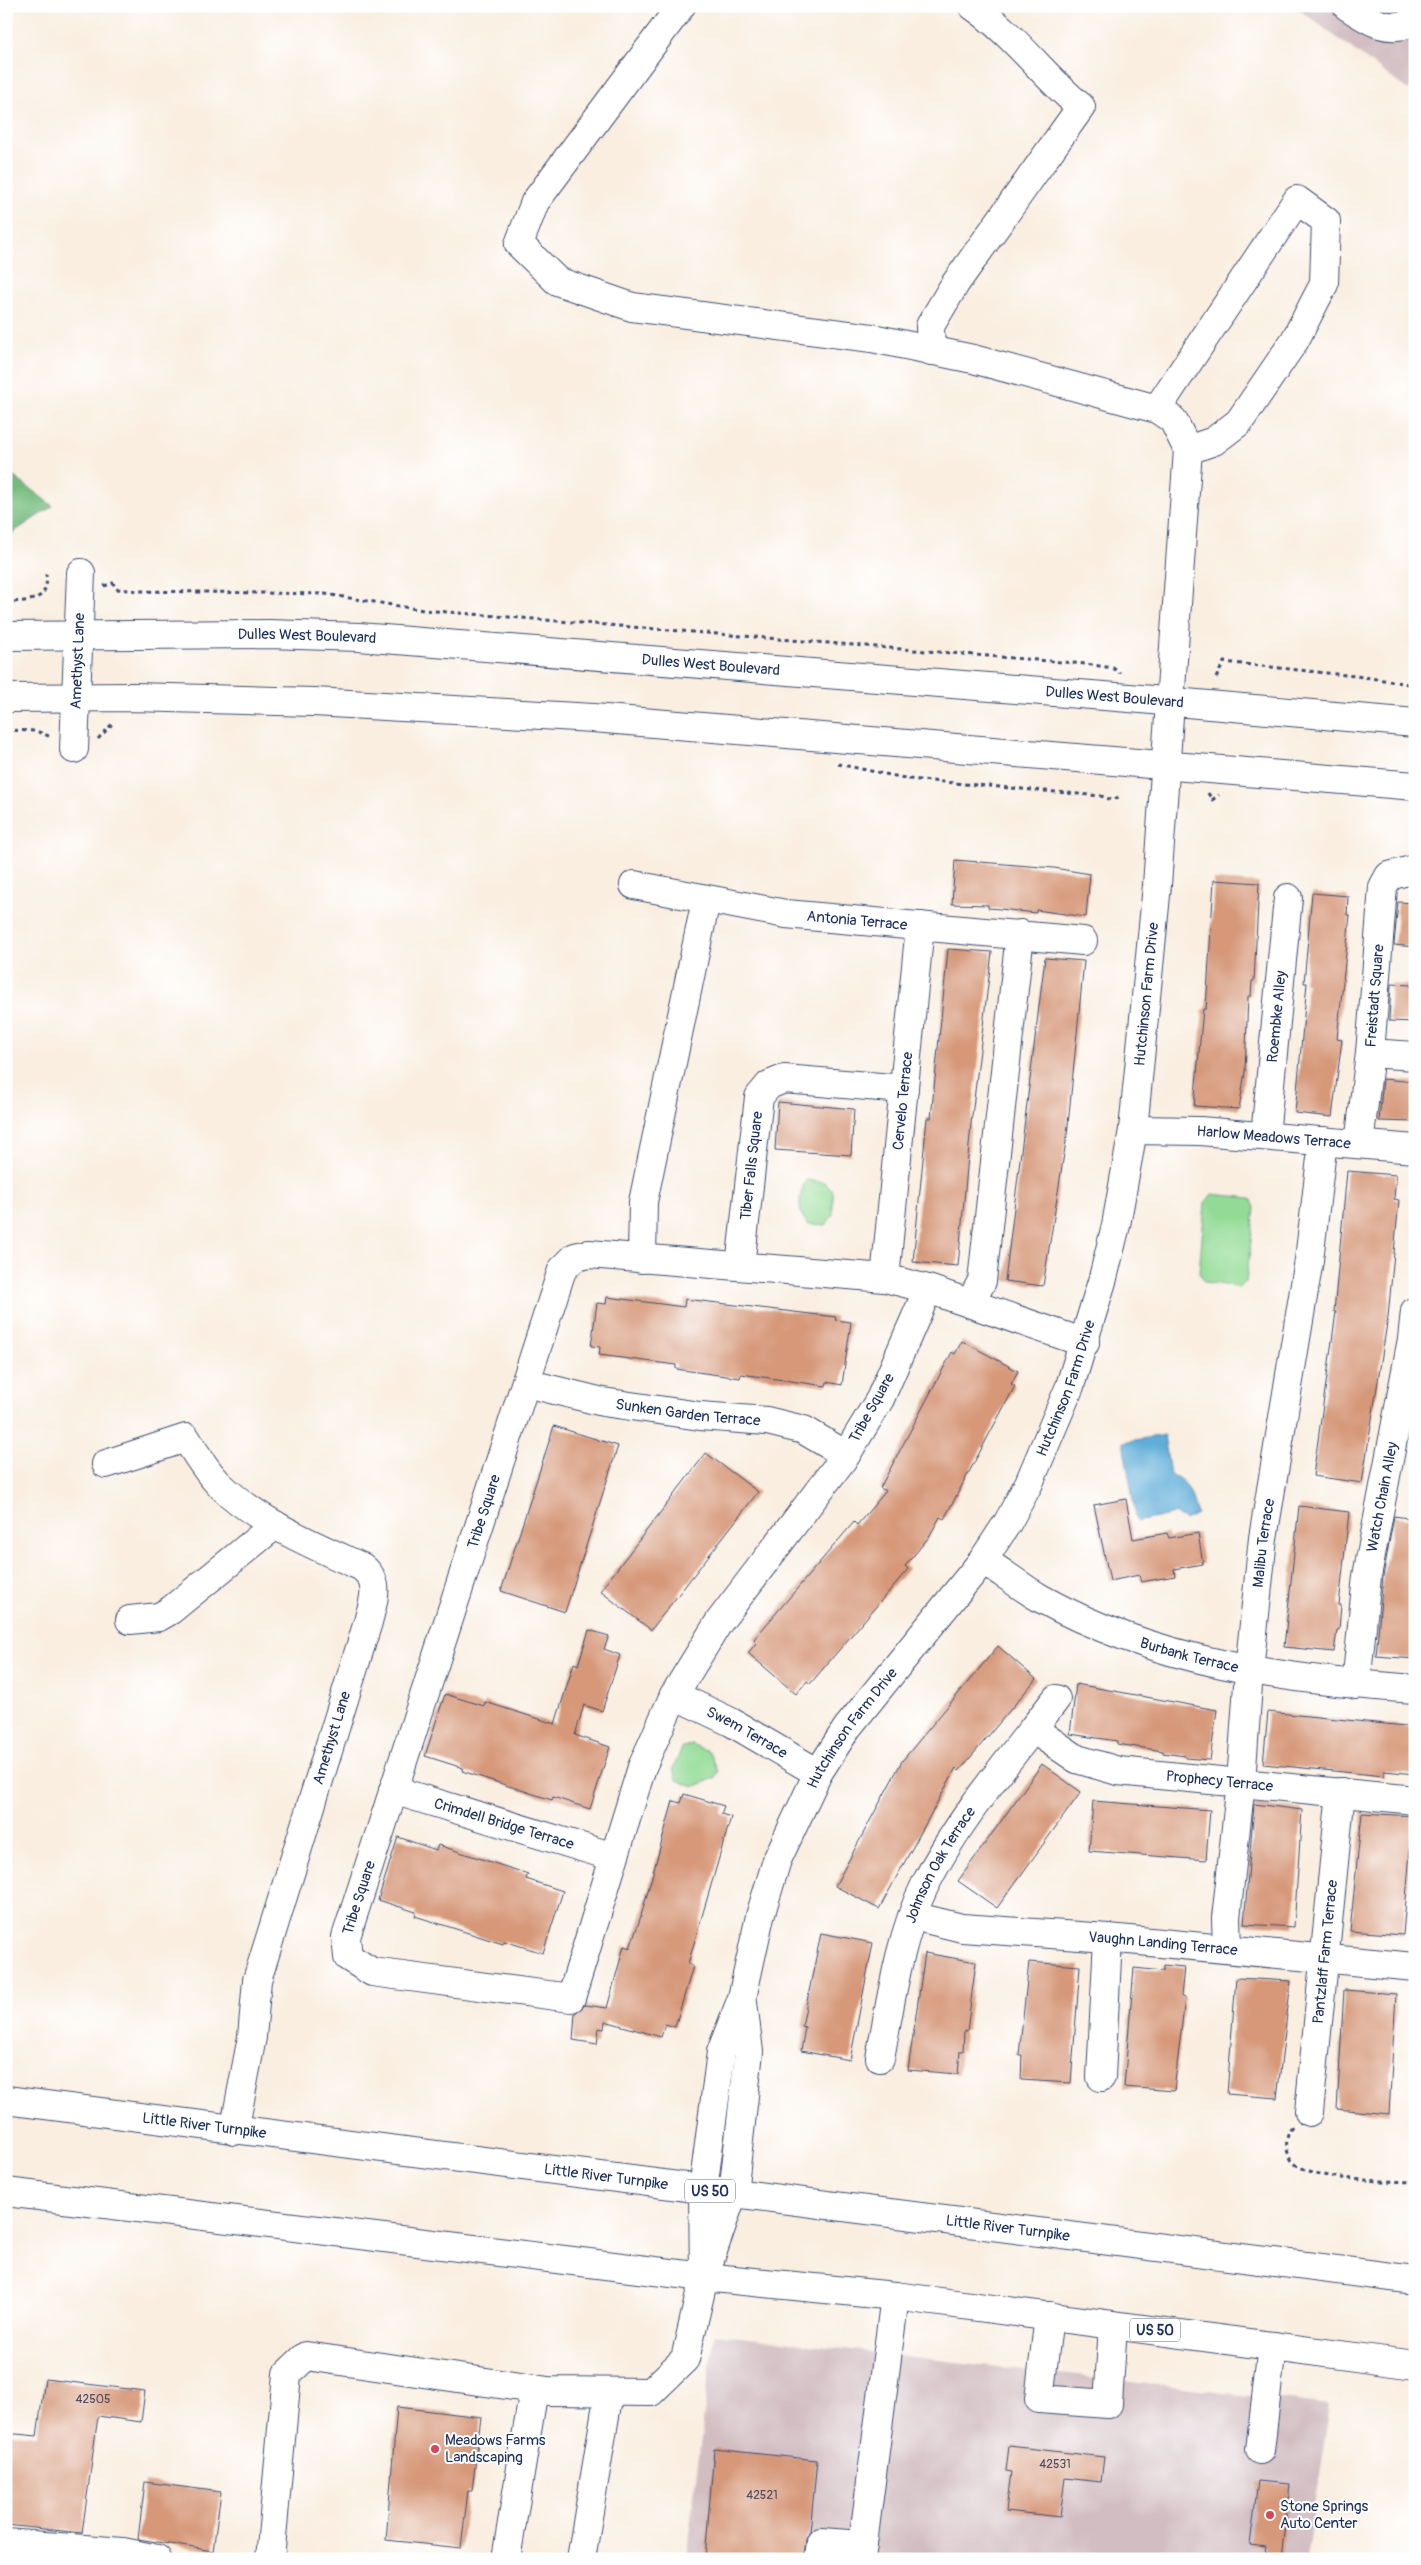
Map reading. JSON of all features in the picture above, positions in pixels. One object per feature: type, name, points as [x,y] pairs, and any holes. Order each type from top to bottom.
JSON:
[{"type":"main road","points":[[681,6],[535,202],[519,244],[557,281],[632,307],[863,337],[973,359],[1157,409],[1173,420],[1188,450],[1214,441],[1239,422],[1295,340],[1324,284],[1326,222],[1296,200],[1157,409]]},
{"type":"main road","points":[[931,351],[930,326],[955,284],[1081,107],[1047,78],[993,20],[973,6]]},
{"type":"main road","points":[[1347,6],[1373,23],[1386,27],[1405,26],[1415,20]]},
{"type":"main road","name":"Hutchinson Farm Drive","points":[[704,2276],[703,2190],[721,2052],[742,1998],[760,1916],[777,1860],[818,1773],[847,1728],[983,1560],[1029,1483],[1070,1386],[1084,1343],[1116,1225],[1133,1130],[1157,885],[1188,450]]},
{"type":"main road","name":"Amethyst Lane","points":[[74,745],[79,635],[90,580]]},
{"type":"main road","name":"Dulles West Boulevard","points":[[6,636],[269,634],[359,637],[1169,701],[1415,723]]},
{"type":"main road","points":[[6,698],[76,697],[314,702],[437,708],[603,719],[1415,786]]},
{"type":"main road","name":"Freistadt Square","points":[[1359,1144],[1370,1053],[1383,887],[1389,876],[1415,869]]},
{"type":"main road","name":"Antonia Terrace","points":[[634,885],[786,914],[1083,941]]},
{"type":"main road","name":"Roembke Alley","points":[[1265,1136],[1288,898]]},
{"type":"main road","points":[[642,1259],[643,1202],[706,900]]},
{"type":"main road","name":"Cervelo Terrace","points":[[885,1278],[920,926]]},
{"type":"main road","points":[[970,1303],[982,1281],[1020,934]]},
{"type":"main road","points":[[1370,1053],[1415,1056]]},
{"type":"main road","name":"Tiber Falls Square","points":[[740,1266],[759,1097],[769,1085],[784,1079],[904,1089]]},
{"type":"main road","name":"Harlow Meadows Terrace","points":[[1133,1130],[1200,1131],[1415,1149]]},
{"type":"main road","name":"Malibu Terrace","points":[[1227,1950],[1226,1918],[1241,1782],[1249,1671],[1262,1538],[1309,1260],[1323,1141]]},
{"type":"main road","name":"Tribe Square","points":[[928,1289],[880,1399],[846,1455],[719,1622],[674,1695],[642,1767],[571,1998],[372,1972],[348,1957],[346,1937],[393,1790],[562,1270],[575,1257],[589,1254],[885,1278],[928,1289],[1084,1343]]},
{"type":"main road","name":"Watch Chain Alley","points":[[1356,1685],[1367,1576],[1412,1339],[1415,1311]]},
{"type":"main road","name":"Sunken Garden Terrace","points":[[526,1382],[602,1402],[700,1416],[776,1423],[804,1430],[846,1455]]},
{"type":"main road","name":"Amethyst Lane","points":[[106,1464],[186,1438],[202,1464],[219,1484],[275,1525],[362,1567],[371,1574],[376,1592],[257,1980],[252,2036],[234,2130]]},
{"type":"main road","points":[[130,1620],[158,1617],[171,1610],[275,1525]]},
{"type":"main road","name":"Burbank Terrace","points":[[983,1560],[1040,1598],[1100,1626],[1166,1651],[1249,1671],[1356,1685],[1415,1689]]},
{"type":"main road","name":"Swem Terrace","points":[[674,1695],[731,1722],[818,1773]]},
{"type":"main road","name":"Johnson Oak Terrace","points":[[880,2058],[896,1976],[913,1916],[924,1886],[959,1826],[1056,1699]]},
{"type":"main road","name":"Prophecy Terrace","points":[[1033,1729],[1077,1759],[1118,1772],[1241,1782],[1415,1800]]},
{"type":"main road","name":"Crimdell Bridge Terrace","points":[[393,1790],[614,1857]]},
{"type":"main road","name":"Pantzlaff Farm Terrace","points":[[1309,2112],[1341,1792]]},
{"type":"main road","name":"Vaughn Landing Terrace","points":[[913,1916],[962,1928],[1108,1938],[1415,1967]]},
{"type":"main road","points":[[1101,2077],[1108,1938]]},
{"type":"main road","name":"Hutchinson Farm Drive","points":[[704,2276],[733,2193],[749,2052],[742,1998]]},
{"type":"main road","name":"Little River Turnpike","points":[[6,2100],[1415,2280]]},
{"type":"main road","name":"US 50","points":[[6,2192],[704,2276],[895,2296],[1415,2364]]},
{"type":"main road","points":[[270,2559],[287,2374],[306,2356],[534,2389],[651,2392],[685,2359],[704,2276]]},
{"type":"main road","points":[[819,2559],[821,2542],[862,2552],[895,2296]]},
{"type":"main road","points":[[1049,2316],[1039,2399],[1108,2404],[1113,2325]]},
{"type":"main road","points":[[1260,2450],[1272,2346]]},
{"type":"main road","points":[[506,2559],[534,2389]]},
{"type":"main road","points":[[581,2559],[609,2392]]},
{"type":"main road","points":[[6,2543],[122,2552],[158,2559]]},
{"type":"path","points":[[6,602],[35,599],[43,594],[48,586],[46,574]]},
{"type":"path","points":[[90,580],[113,583],[117,588],[140,591],[325,594],[423,610],[1086,664],[1113,668],[1125,676]]},
{"type":"path","points":[[1216,678],[1224,662],[1364,677],[1415,686]]},
{"type":"path","points":[[6,730],[44,733],[74,745],[119,720]]},
{"type":"path","points":[[828,762],[908,779],[1102,796],[1112,800],[1118,796]]},
{"type":"path","points":[[1309,2112],[1294,2123],[1287,2140],[1287,2149],[1297,2166],[1312,2172],[1376,2180],[1415,2182]]},
{"type":"shaded area","points":[[1294,6],[1415,6],[1415,82],[1408,90]]},
{"type":"shaded area","points":[[714,2334],[1330,2405],[1306,2559],[686,2559]]},
{"type":"green space","points":[[6,471],[53,506],[6,537]]},
{"type":"green space","points":[[806,1180],[824,1182],[833,1191],[833,1214],[826,1225],[808,1224],[804,1219],[800,1208],[800,1196]]},
{"type":"green space","points":[[1212,1194],[1251,1198],[1255,1208],[1246,1282],[1239,1287],[1205,1282],[1199,1273],[1205,1203]]},
{"type":"green space","points":[[691,1744],[710,1752],[718,1772],[715,1778],[693,1787],[677,1780],[673,1769],[682,1748]]},
{"type":"water","points":[[1164,1435],[1170,1475],[1185,1484],[1197,1514],[1185,1520],[1175,1514],[1137,1522],[1123,1442]]},
{"type":"building","points":[[955,860],[1054,868],[1090,874],[1086,917],[1036,910],[1036,913],[988,908],[988,905],[952,904]]},
{"type":"building","points":[[1214,880],[1259,883],[1254,981],[1252,981],[1251,996],[1248,996],[1245,1072],[1239,1109],[1194,1106],[1203,1009],[1206,1009]]},
{"type":"building","points":[[1312,893],[1348,896],[1347,915],[1350,915],[1337,1039],[1342,1040],[1332,1117],[1295,1113],[1307,983],[1304,983]]},
{"type":"building","points":[[1398,902],[1415,903],[1415,947],[1394,945]]},
{"type":"building","points":[[948,949],[992,952],[971,1124],[958,1266],[913,1262],[927,1118],[931,1118]]},
{"type":"building","points":[[1045,958],[1084,961],[1067,1135],[1043,1286],[1005,1281]]},
{"type":"building","points":[[1391,984],[1411,985],[1411,988],[1415,989],[1415,1022],[1389,1021]]},
{"type":"building","points":[[1383,1079],[1415,1082],[1415,1122],[1379,1121]]},
{"type":"building","points":[[778,1102],[854,1109],[851,1155],[775,1150]]},
{"type":"building","points":[[1347,1171],[1396,1175],[1394,1199],[1399,1200],[1388,1317],[1362,1483],[1313,1476],[1336,1312],[1334,1312]]},
{"type":"building","points":[[607,1297],[684,1307],[685,1299],[836,1317],[835,1320],[851,1322],[842,1385],[827,1382],[826,1386],[741,1374],[740,1378],[676,1369],[676,1365],[599,1355],[600,1347],[591,1346],[597,1303],[606,1304]]},
{"type":"building","points":[[962,1341],[1018,1371],[1011,1384],[1015,1386],[944,1519],[940,1517],[929,1537],[905,1566],[908,1569],[810,1684],[807,1681],[796,1694],[748,1653],[757,1642],[754,1639],[854,1522],[857,1525],[886,1491],[880,1488],[952,1352],[955,1354]]},
{"type":"building","points":[[554,1426],[618,1446],[565,1612],[501,1591]]},
{"type":"building","points":[[706,1453],[758,1492],[651,1630],[600,1591]]},
{"type":"building","points":[[1126,1499],[1133,1539],[1167,1533],[1169,1538],[1198,1533],[1203,1564],[1174,1569],[1175,1576],[1141,1582],[1139,1575],[1110,1581],[1094,1505]]},
{"type":"building","points":[[1299,1506],[1349,1512],[1339,1605],[1341,1605],[1339,1630],[1337,1630],[1334,1652],[1284,1647]]},
{"type":"building","points":[[1394,1516],[1415,1519],[1415,1659],[1376,1656],[1383,1576]]},
{"type":"building","points":[[589,1630],[609,1636],[604,1649],[620,1655],[602,1711],[584,1705],[575,1735],[610,1747],[590,1809],[553,1797],[552,1800],[462,1771],[463,1768],[425,1756],[445,1694],[484,1706],[485,1702],[555,1724],[574,1663],[578,1665]]},
{"type":"building","points":[[998,1646],[1036,1679],[959,1771],[956,1768],[879,1909],[835,1886],[902,1761]]},
{"type":"building","points":[[1076,1684],[1217,1710],[1210,1760],[1185,1758],[1185,1756],[1163,1753],[1163,1751],[1117,1744],[1117,1741],[1070,1734]]},
{"type":"building","points":[[1268,1712],[1415,1727],[1415,1774],[1384,1771],[1384,1776],[1263,1764]]},
{"type":"building","points":[[1042,1764],[1081,1792],[997,1908],[958,1881]]},
{"type":"building","points":[[684,1794],[724,1806],[721,1814],[731,1817],[688,1964],[693,1966],[675,2027],[665,2024],[661,2037],[605,2021],[604,2029],[599,2028],[597,2044],[573,2040],[575,2013],[585,2005],[607,2008],[624,1946],[630,1948],[641,1916],[673,1801],[681,1803]]},
{"type":"building","points":[[1093,1801],[1210,1810],[1206,1860],[1089,1851]]},
{"type":"building","points":[[1254,1804],[1302,1810],[1294,1927],[1244,1924]]},
{"type":"building","points":[[1362,1813],[1413,1816],[1403,1935],[1350,1931]]},
{"type":"building","points":[[398,1837],[436,1850],[438,1845],[528,1874],[526,1879],[563,1891],[543,1953],[504,1941],[503,1944],[415,1916],[416,1912],[378,1900]]},
{"type":"building","points":[[821,1933],[873,1943],[850,2060],[801,2051],[805,2027],[802,2026]]},
{"type":"building","points":[[925,1953],[976,1962],[967,2031],[964,2031],[963,2051],[960,2051],[958,2074],[908,2070]]},
{"type":"building","points":[[1029,1962],[1080,1966],[1071,2083],[1021,2080],[1022,2055],[1019,2055]]},
{"type":"building","points":[[1163,1965],[1184,1967],[1181,1997],[1185,1998],[1174,2091],[1124,2087],[1134,1968],[1163,1971]]},
{"type":"building","points":[[1236,1978],[1291,1981],[1277,2098],[1227,2094]]},
{"type":"building","points":[[1344,1990],[1396,1994],[1389,2114],[1337,2109]]},
{"type":"building","points":[[45,2379],[145,2391],[141,2422],[98,2416],[82,2533],[6,2525],[6,2433],[37,2436]]},
{"type":"building","name":"Meadows Farms Landscaping","points":[[397,2407],[481,2417],[472,2491],[468,2491],[461,2548],[386,2540]]},
{"type":"building","points":[[1009,2446],[1104,2457],[1101,2482],[1065,2478],[1060,2517],[1006,2511],[1011,2472],[1006,2471]]},
{"type":"building","points":[[714,2449],[817,2460],[810,2532],[806,2539],[804,2559],[705,2559]]},
{"type":"building","name":"Stone Springs Auto Center","points":[[1258,2481],[1290,2484],[1281,2559],[1264,2559],[1266,2547],[1250,2545]]},
{"type":"building","points":[[145,2482],[221,2492],[213,2551],[138,2539]]},
{"type":"place","name":"Meadows Farms Landscaping","points":[[435,2449]]},
{"type":"place","name":"Stone Springs Auto Center","points":[[1270,2515]]}]
